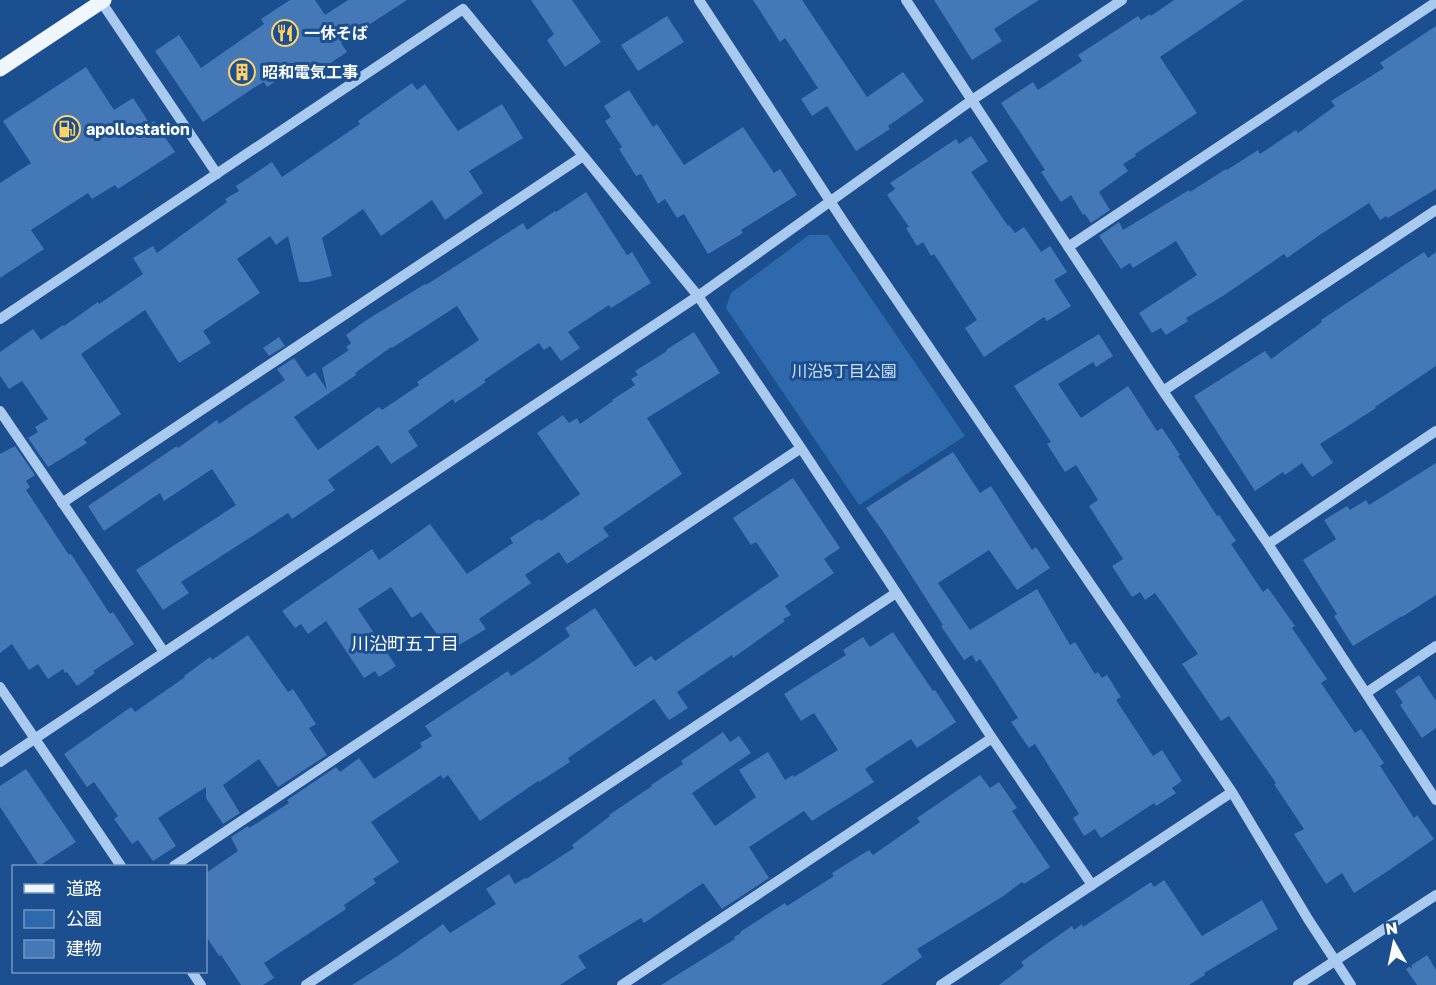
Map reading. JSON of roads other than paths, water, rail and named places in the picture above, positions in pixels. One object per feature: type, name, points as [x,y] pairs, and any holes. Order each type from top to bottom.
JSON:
[{"type":"main road","points":[[0,69],[101,1]]},
{"type":"street","points":[[699,0],[830,201],[1232,792],[1308,919],[1351,985]]},
{"type":"street","points":[[906,0],[1436,800]]},
{"type":"street","points":[[0,762],[698,296],[972,100],[1122,0]]},
{"type":"street","points":[[101,1],[217,174]]},
{"type":"street","points":[[1068,247],[1436,2]]},
{"type":"street","points":[[0,319],[463,9],[698,296],[1092,885]]},
{"type":"street","points":[[62,503],[583,156]]},
{"type":"street","points":[[1163,391],[1436,210]]},
{"type":"street","points":[[0,411],[164,652]]},
{"type":"street","points":[[1268,544],[1436,431]]},
{"type":"street","points":[[177,865],[801,448]]},
{"type":"street","points":[[306,985],[896,593]]},
{"type":"street","points":[[1366,693],[1436,646]]},
{"type":"street","points":[[0,687],[120,865]]},
{"type":"street","points":[[622,985],[992,738]]},
{"type":"street","points":[[941,985],[1232,792]]},
{"type":"street","points":[[1298,985],[1436,895]]},
{"type":"place","name":"一休そば","points":[[285,33]]},
{"type":"place","name":"昭和電気工事","points":[[242,72]]},
{"type":"place","name":"apollostation","points":[[67,129]]},
{"type":"district","name":"川沿町五丁目","points":[[405,643]]},
{"type":"park label","name":"川沿5丁目公園","points":[[844,371]]}]
